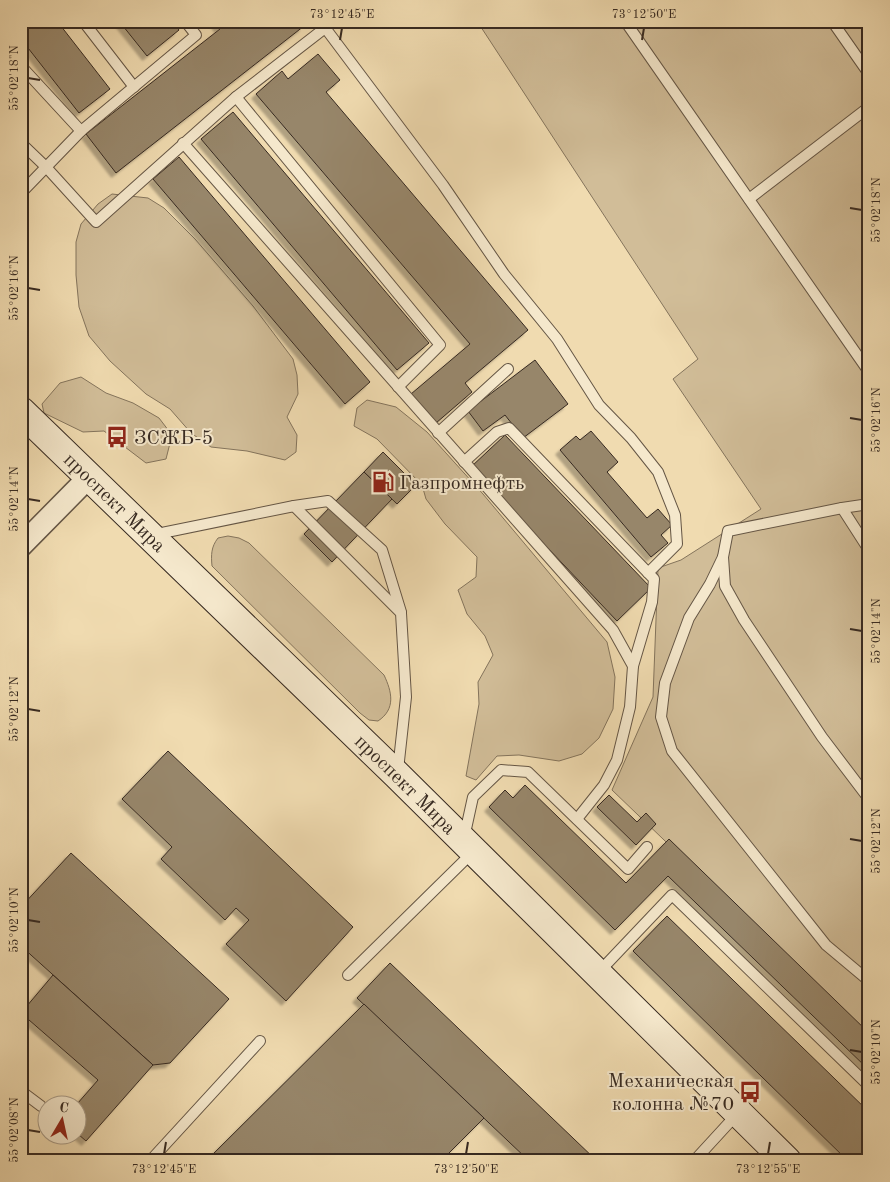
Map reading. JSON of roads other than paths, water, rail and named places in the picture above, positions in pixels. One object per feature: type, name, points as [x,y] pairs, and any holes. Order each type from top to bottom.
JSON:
[{"type":"street","name":"проспект Мира","points":[[21,411],[397,776],[787,1161]]},
{"type":"street","points":[[21,546],[89,477]]},
{"type":"lane","points":[[83,21],[134,87]]},
{"type":"lane","points":[[21,193],[81,131],[196,35],[185,21]]},
{"type":"lane","points":[[625,21],[869,372]]},
{"type":"lane","points":[[832,21],[869,74]]},
{"type":"lane","points":[[21,143],[46,167],[96,222],[183,143],[322,25],[443,184],[504,274],[557,339],[598,405],[631,438],[658,472],[675,515],[677,544],[648,573]]},
{"type":"lane","points":[[21,66],[81,131]]},
{"type":"lane","points":[[236,97],[440,345],[398,387]]},
{"type":"lane","points":[[749,198],[869,108]]},
{"type":"lane","points":[[183,143],[613,630],[633,666]]},
{"type":"lane","points":[[438,433],[508,369]]},
{"type":"lane","points":[[464,462],[498,432],[509,428],[654,579],[652,602],[633,666],[630,708],[617,760],[604,786],[577,819]]},
{"type":"lane","points":[[150,536],[328,500],[382,550],[401,613],[406,697],[397,776]]},
{"type":"lane","points":[[869,504],[728,531],[723,557],[710,584],[689,618],[665,684],[662,717],[672,751],[826,945],[869,981]]},
{"type":"lane","points":[[294,506],[401,613]]},
{"type":"lane","points":[[842,508],[869,550]]},
{"type":"lane","points":[[723,557],[725,586],[744,620],[822,738],[869,799]]},
{"type":"lane","points":[[348,974],[468,846],[474,798],[501,770],[528,772],[628,869],[647,847]]},
{"type":"lane","points":[[598,974],[672,895],[869,1086]]},
{"type":"lane","points":[[150,1161],[260,1041]]},
{"type":"lane","points":[[21,1091],[38,1104]]},
{"type":"lane","points":[[694,1161],[738,1112]]},
{"type":"place","name":"ЗСЖБ-5","points":[[117,437]]},
{"type":"place","name":"Газпромнефть","points":[[383,482]]},
{"type":"place","name":"Механическая колонна №70","points":[[750,1092]]}]
